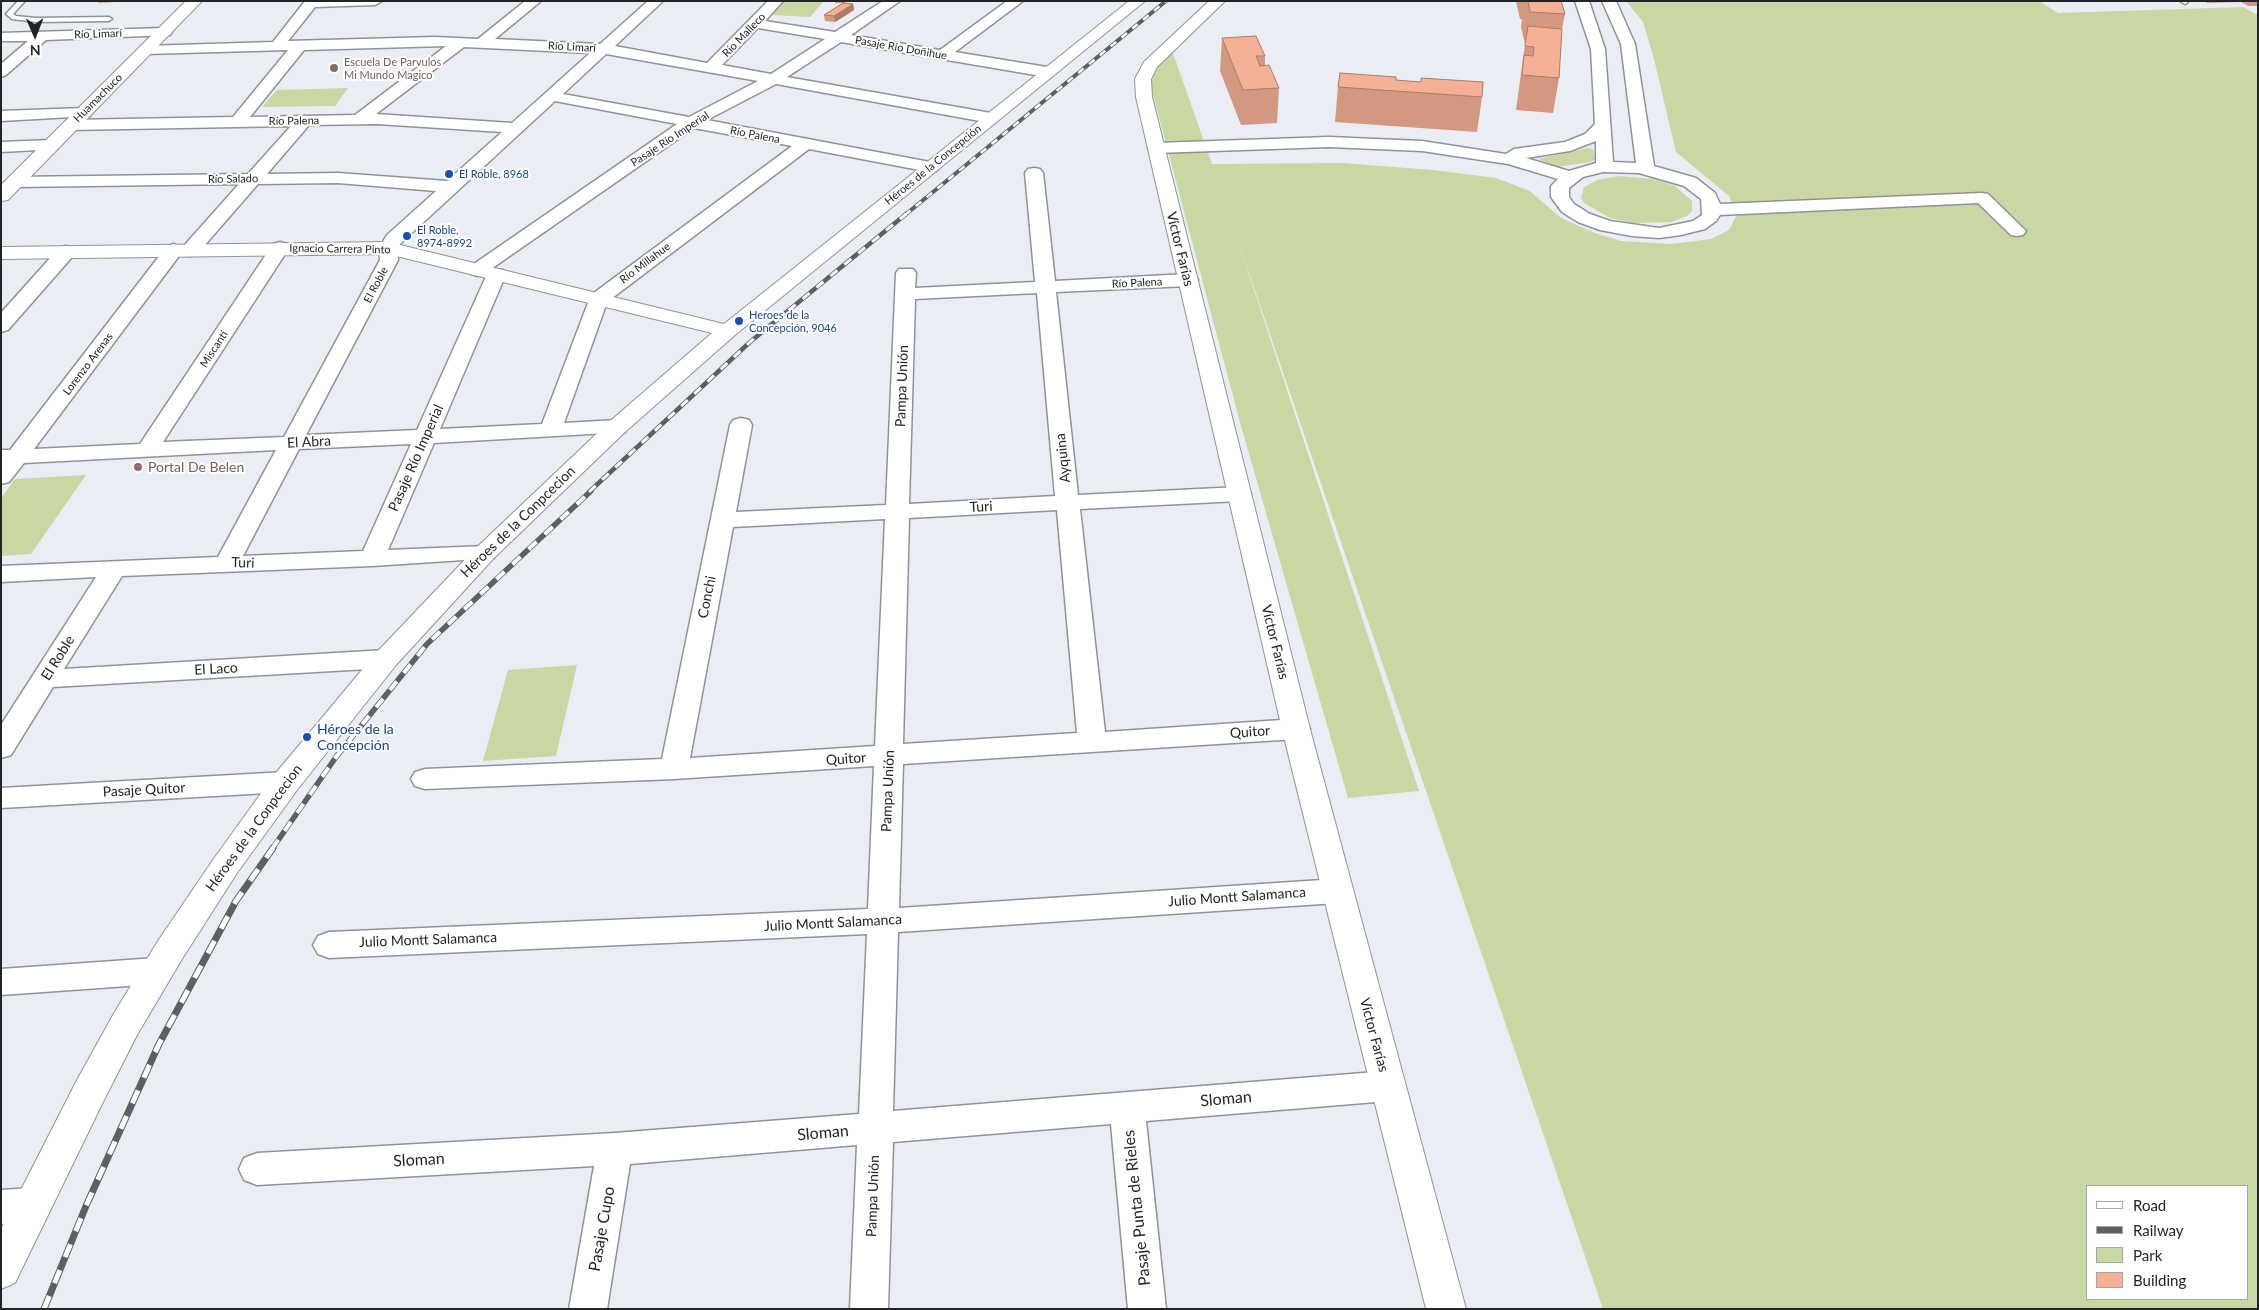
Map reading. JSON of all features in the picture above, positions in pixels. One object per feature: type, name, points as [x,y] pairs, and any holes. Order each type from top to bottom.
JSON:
[{"type":"street","name":"Huamachuco","points":[[1,196],[195,1]]},
{"type":"street","points":[[276,46],[312,2],[375,1]]},
{"type":"street","points":[[483,42],[534,1]]},
{"type":"street","name":"El Roble","points":[[227,563],[389,260],[388,248],[394,239],[656,1]]},
{"type":"street","name":"Río Malleco","points":[[712,68],[776,1]]},
{"type":"street","name":"Pasaje Río Imperial","points":[[372,559],[425,436],[487,272],[691,122],[774,79],[894,1]]},
{"type":"street","points":[[942,55],[1016,1]]},
{"type":"street","name":"Héroes de la Concepción","points":[[728,330],[1047,72],[1138,1]]},
{"type":"street","name":"Víctor Farías","points":[[1218,1],[1150,64],[1144,79],[1144,98],[1296,729],[1446,1309]]},
{"type":"street","points":[[1582,1],[1598,49],[1602,88],[1602,126],[1605,163],[1603,167]]},
{"type":"street","points":[[1608,1],[1628,44],[1633,70],[1642,155],[1646,169]]},
{"type":"street","name":"Pasaje Río Doñihue","points":[[754,23],[1047,72]]},
{"type":"street","name":"Río Limarí","points":[[1,37],[165,32]]},
{"type":"street","points":[[1,72],[42,36]]},
{"type":"street","name":"Río Limarí","points":[[146,50],[462,41],[604,49],[991,118]]},
{"type":"street","points":[[358,120],[462,41]]},
{"type":"street","points":[[237,122],[300,45]]},
{"type":"street","name":"Río Palena","points":[[551,96],[930,167]]},
{"type":"street","points":[[1,116],[84,113]]},
{"type":"street","name":"Río Palena","points":[[71,126],[412,120],[516,128]]},
{"type":"street","name":"Lorenzo Arenas","points":[[1,477],[9,456],[182,250],[253,179],[304,121]]},
{"type":"street","points":[[1480,155],[1547,151],[1570,146],[1591,137],[1602,126]]},
{"type":"street","points":[[1158,154],[1291,150],[1377,143],[1422,146],[1480,155],[1535,165],[1569,177]]},
{"type":"street","name":"Río Millahue","points":[[598,299],[805,144]]},
{"type":"street","points":[[1,147],[51,145]]},
{"type":"street","points":[[1291,150],[1400,158],[1482,169],[1527,180]]},
{"type":"street","points":[[1603,167],[1646,169],[1675,176],[1704,191],[1709,197],[1712,210],[1710,216],[1699,225],[1681,230],[1659,232],[1632,231],[1606,226],[1584,218],[1568,208],[1552,190],[1560,186],[1569,177],[1587,170],[1603,167]]},
{"type":"street","name":"Ayquina","points":[[1034,173],[1092,743]]},
{"type":"street","name":"Río Salado","points":[[15,182],[361,178],[451,187]]},
{"type":"street","points":[[1817,188],[1976,183]]},
{"type":"street","points":[[1704,191],[1728,192]]},
{"type":"street","points":[[1712,210],[1982,198],[2017,231]]},
{"type":"street","name":"Miscanti","points":[[147,450],[280,248]]},
{"type":"street","name":"Ignacio Carrera Pinto","points":[[1,253],[388,248],[728,330]]},
{"type":"street","points":[[1,326],[66,252]]},
{"type":"street","name":"Río Palena","points":[[906,283],[1045,287],[1188,280]]},
{"type":"street","name":"Pampa Unión","points":[[869,1309],[906,283]]},
{"type":"street","points":[[551,430],[598,299]]},
{"type":"street","name":"Héroes de la Conpcecion","points":[[1,1270],[17,1206],[103,1066],[156,971],[226,865],[286,782],[386,658],[485,553],[617,427],[728,330]]},
{"type":"street","name":"Conchi","points":[[674,769],[741,424]]},
{"type":"street","name":"El Abra","points":[[9,456],[617,427]]},
{"type":"street","name":"Turi","points":[[722,520],[1239,494]]},
{"type":"street","name":"Turi","points":[[1,574],[485,553]]},
{"type":"street","name":"El Roble","points":[[4,738],[45,679],[114,569]]},
{"type":"street","name":"El Laco","points":[[45,679],[386,658]]},
{"type":"street","name":"Quitor","points":[[425,779],[674,769],[1296,729]]},
{"type":"street","name":"Pasaje Quitor","points":[[1,798],[286,782]]},
{"type":"street","name":"Julio Montt Salamanca","points":[[329,945],[883,921],[1337,891]]},
{"type":"street","points":[[1,982],[156,971]]},
{"type":"street","name":"Sloman","points":[[257,1168],[615,1149],[1388,1086]]},
{"type":"street","name":"Pasaje Punta de Rieles","points":[[1127,1107],[1147,1309]]},
{"type":"street","name":"Pasaje Cupo","points":[[588,1309],[615,1149]]},
{"type":"lane","points":[[22,1],[8,14],[14,18],[36,20],[109,19]]},
{"type":"green space","points":[[785,1],[824,1],[810,17],[772,15]]},
{"type":"green space","points":[[1626,1],[2039,1],[2058,13],[2243,7],[2258,15],[2258,1309],[1603,1309],[1236,235],[1419,791],[1348,798],[1241,426],[1151,87],[1152,71],[1173,53],[1212,164],[1342,163],[1433,170],[1496,178],[1530,191],[1561,218],[1595,233],[1621,241],[1672,244],[1711,239],[1729,230],[1737,215],[1729,196],[1676,152],[1654,59],[1643,22]]},
{"type":"green space","points":[[348,88],[335,106],[262,107],[277,90]]},
{"type":"green space","points":[[1588,148],[1593,149],[1595,159],[1591,162],[1557,167],[1538,159]]},
{"type":"green space","points":[[1618,176],[1654,179],[1675,186],[1692,201],[1692,211],[1687,216],[1671,222],[1635,223],[1610,218],[1584,203],[1581,198],[1584,187],[1597,180]]},
{"type":"green space","points":[[86,475],[31,554],[1,556],[1,498],[15,479]]},
{"type":"green space","points":[[577,665],[556,756],[483,761],[508,670]]},
{"type":"building","points":[[1528,1],[1561,1],[1565,14],[1530,12]]},
{"type":"building","points":[[843,3],[853,4],[834,16],[824,15]]},
{"type":"building","points":[[1528,26],[1562,29],[1559,78],[1522,75],[1524,55],[1533,56],[1534,47],[1525,46]]},
{"type":"building","points":[[1256,36],[1265,56],[1256,56],[1260,66],[1269,65],[1279,88],[1243,90],[1222,38]]},
{"type":"building","points":[[1340,73],[1396,77],[1396,80],[1421,82],[1421,78],[1483,82],[1482,97],[1338,87]]},
{"type":"railway","points":[[905,215],[1166,1]]},
{"type":"railway","points":[[589,492],[750,342],[906,214]]},
{"type":"railway","points":[[272,849],[336,757],[427,644],[591,491]]},
{"type":"railway","points":[[44,1309],[86,1206],[159,1044],[236,901],[273,848]]},
{"type":"place","name":"Escuela De Parvulos Mi Mundo Magico","points":[[334,68]]},
{"type":"place","name":"El Roble, 8968","points":[[449,174]]},
{"type":"place","name":"El Roble, 8974-8992","points":[[407,236]]},
{"type":"place","name":"Heroes de la Concepción, 9046","points":[[739,321]]},
{"type":"place","name":"Portal De Belen","points":[[138,467]]},
{"type":"place","name":"Héroes de la Concepción","points":[[307,737]]}]
